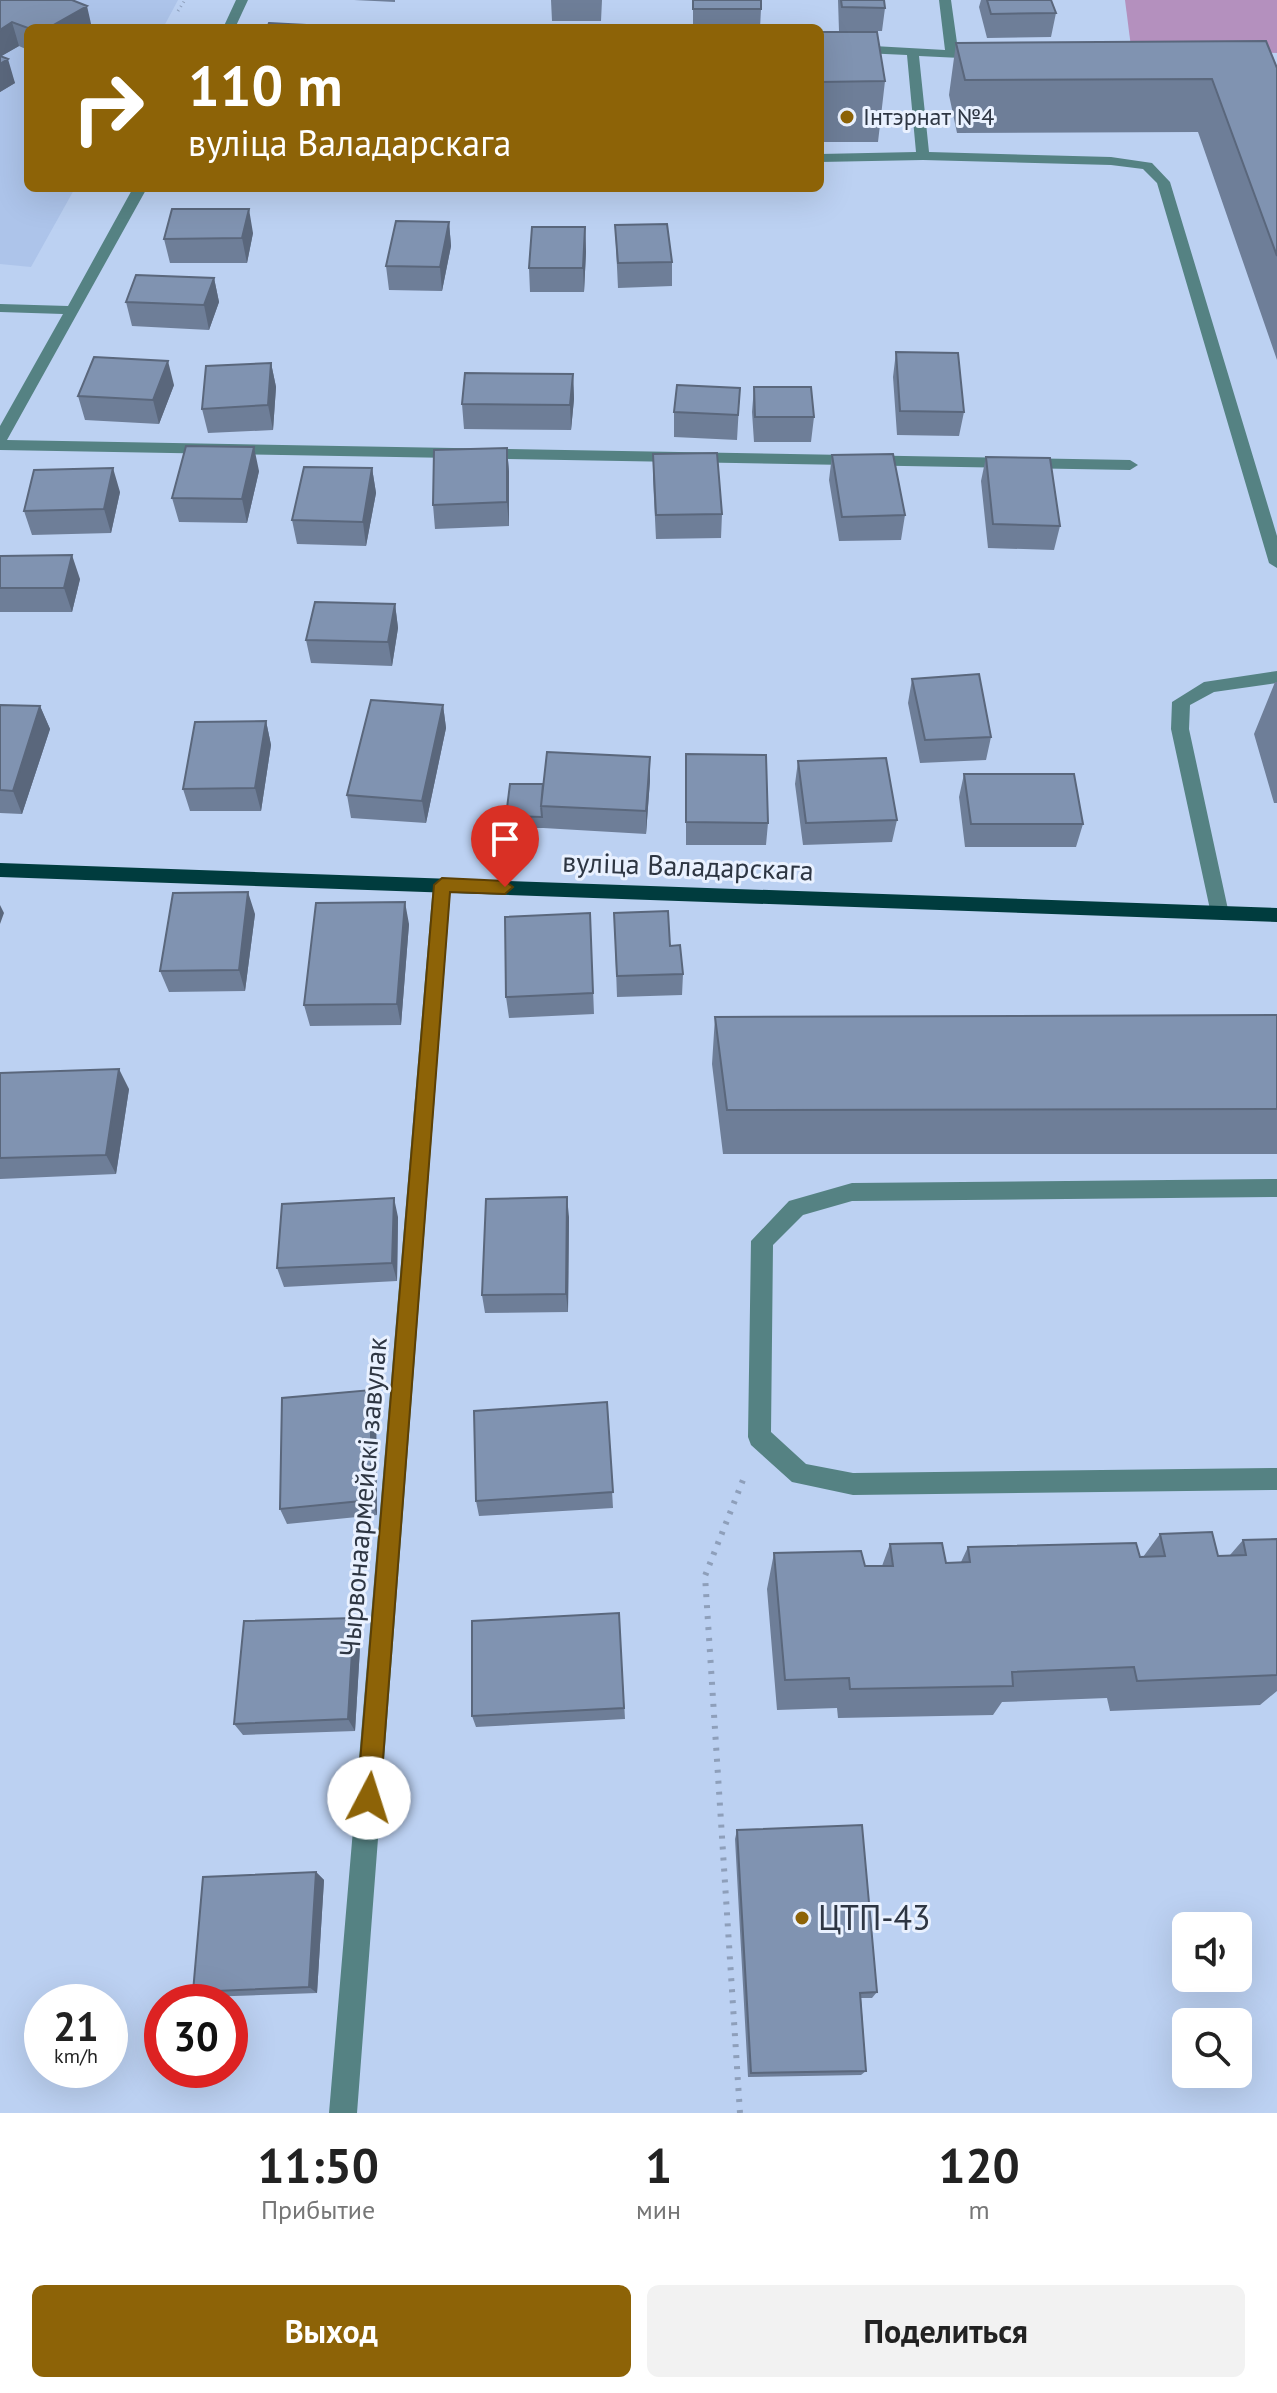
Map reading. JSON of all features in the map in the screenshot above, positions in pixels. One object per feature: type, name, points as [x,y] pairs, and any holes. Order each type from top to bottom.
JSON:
[{"type":"main road","name":"вуліца Валадарскага","points":[[0,870],[1277,915]]},
{"type":"street","points":[[231,24],[242,0]]},
{"type":"street","points":[[945,0],[952,54]]},
{"type":"street","points":[[824,47],[995,56]]},
{"type":"street","points":[[913,52],[923,156]]},
{"type":"street","points":[[824,158],[923,156],[1111,161],[1147,166],[1163,182],[1277,563]]},
{"type":"street","points":[[138,192],[0,443],[1130,465]]},
{"type":"street","points":[[0,308],[72,310]]},
{"type":"street","points":[[1220,914],[1180,729],[1181,702],[1210,686],[1277,677]]},
{"type":"street","name":"Чырвонаармейскі завулак","points":[[343,2113],[442,885]]},
{"type":"street","points":[[1277,1188],[852,1192],[796,1208],[762,1241],[759,1437],[800,1474],[853,1484],[1277,1479]]},
{"type":"path","points":[[178,11],[185,0]]},
{"type":"path","points":[[740,2113],[705,1576],[759,1437]]},
{"type":"shaded area","points":[[0,0],[178,0],[165,24],[24,24],[24,192],[73,192],[31,267],[0,264]]},
{"type":"shaded area","points":[[1125,0],[1277,0],[1277,53],[1131,47]]},
{"type":"building","points":[[0,0],[72,0],[87,6],[55,24],[24,24],[24,26],[12,22],[0,30]]},
{"type":"building","points":[[693,0],[761,0],[761,9],[693,9]]},
{"type":"building","points":[[841,0],[884,0],[885,8],[842,7]]},
{"type":"building","points":[[987,0],[1051,0],[1056,13],[991,14]]},
{"type":"building","points":[[824,32],[877,32],[885,81],[824,82]]},
{"type":"building","points":[[1266,41],[1277,68],[1277,256],[1212,79],[965,80],[956,43]]},
{"type":"building","points":[[172,209],[249,209],[242,238],[164,239]]},
{"type":"building","points":[[396,221],[449,222],[440,267],[386,266]]},
{"type":"building","points":[[667,224],[672,262],[618,263],[615,225]]},
{"type":"building","points":[[532,227],[585,227],[583,268],[529,268]]},
{"type":"building","points":[[136,275],[214,278],[204,305],[126,302]]},
{"type":"building","points":[[896,352],[958,353],[964,412],[900,411]]},
{"type":"building","points":[[94,357],[168,361],[153,400],[78,396]]},
{"type":"building","points":[[271,363],[268,405],[202,409],[206,366]]},
{"type":"building","points":[[465,373],[573,374],[570,405],[462,404]]},
{"type":"building","points":[[677,385],[740,388],[738,415],[674,412]]},
{"type":"building","points":[[754,387],[811,387],[814,417],[755,417]]},
{"type":"building","points":[[186,446],[254,447],[242,499],[172,498]]},
{"type":"building","points":[[507,448],[507,502],[433,505],[434,450]]},
{"type":"building","points":[[717,453],[722,514],[656,515],[653,454]]},
{"type":"building","points":[[893,454],[905,515],[842,517],[832,455]]},
{"type":"building","points":[[986,457],[1050,458],[1060,526],[993,524]]},
{"type":"building","points":[[304,467],[372,468],[363,522],[292,520]]},
{"type":"building","points":[[113,468],[104,509],[24,511],[34,470]]},
{"type":"building","points":[[72,555],[64,588],[0,588],[0,556]]},
{"type":"building","points":[[315,602],[395,604],[388,642],[306,640]]},
{"type":"building","points":[[979,674],[991,737],[925,740],[912,679]]},
{"type":"building","points":[[371,700],[443,705],[422,801],[347,795]]},
{"type":"building","points":[[0,705],[40,706],[13,791],[0,790]]},
{"type":"building","points":[[266,721],[255,788],[183,789],[195,722]]},
{"type":"building","points":[[547,752],[650,757],[646,811],[541,806]]},
{"type":"building","points":[[686,754],[766,755],[768,823],[686,822]]},
{"type":"building","points":[[886,758],[897,820],[806,823],[798,761]]},
{"type":"building","points":[[964,774],[1074,774],[1083,824],[971,824]]},
{"type":"building","points":[[510,784],[543,784],[542,817],[506,816]]},
{"type":"building","points":[[248,892],[239,970],[160,971],[173,893]]},
{"type":"building","points":[[405,902],[397,1004],[304,1005],[316,903]]},
{"type":"building","points":[[668,911],[670,946],[680,945],[683,974],[617,976],[614,913]]},
{"type":"building","points":[[590,913],[593,993],[506,997],[505,917]]},
{"type":"building","points":[[1277,1015],[1277,1109],[727,1110],[715,1017]]},
{"type":"building","points":[[119,1069],[106,1155],[0,1158],[0,1073]]},
{"type":"building","points":[[567,1197],[566,1294],[482,1295],[486,1199]]},
{"type":"building","points":[[394,1198],[392,1263],[277,1268],[282,1204]]},
{"type":"building","points":[[371,1390],[371,1500],[280,1509],[282,1398]]},
{"type":"building","points":[[607,1402],[613,1492],[476,1501],[474,1411]]},
{"type":"building","points":[[1212,1532],[1218,1556],[1246,1555],[1243,1540],[1277,1539],[1277,1675],[1137,1681],[1134,1667],[1012,1672],[1013,1686],[850,1689],[849,1678],[785,1680],[774,1553],[861,1551],[865,1566],[893,1566],[890,1544],[942,1543],[946,1563],[970,1562],[968,1547],[1136,1543],[1140,1557],[1165,1556],[1160,1534]]},
{"type":"building","points":[[619,1613],[624,1708],[472,1716],[472,1621]]},
{"type":"building","points":[[354,1618],[348,1719],[234,1724],[244,1621]]},
{"type":"building","name":"ЦТП-43","points":[[862,1825],[877,1992],[860,1993],[866,2071],[751,2073],[737,1830]]},
{"type":"building","points":[[316,1872],[309,1987],[248,1990],[248,1984],[194,1984],[203,1877]]},
{"type":"place","name":"Інтэрнат №4","points":[[847,117]]},
{"type":"place","name":"ЦТП-43","points":[[802,1918]]},
{"type":"route","points":[[369,1798],[442,885],[505,887]]}]
